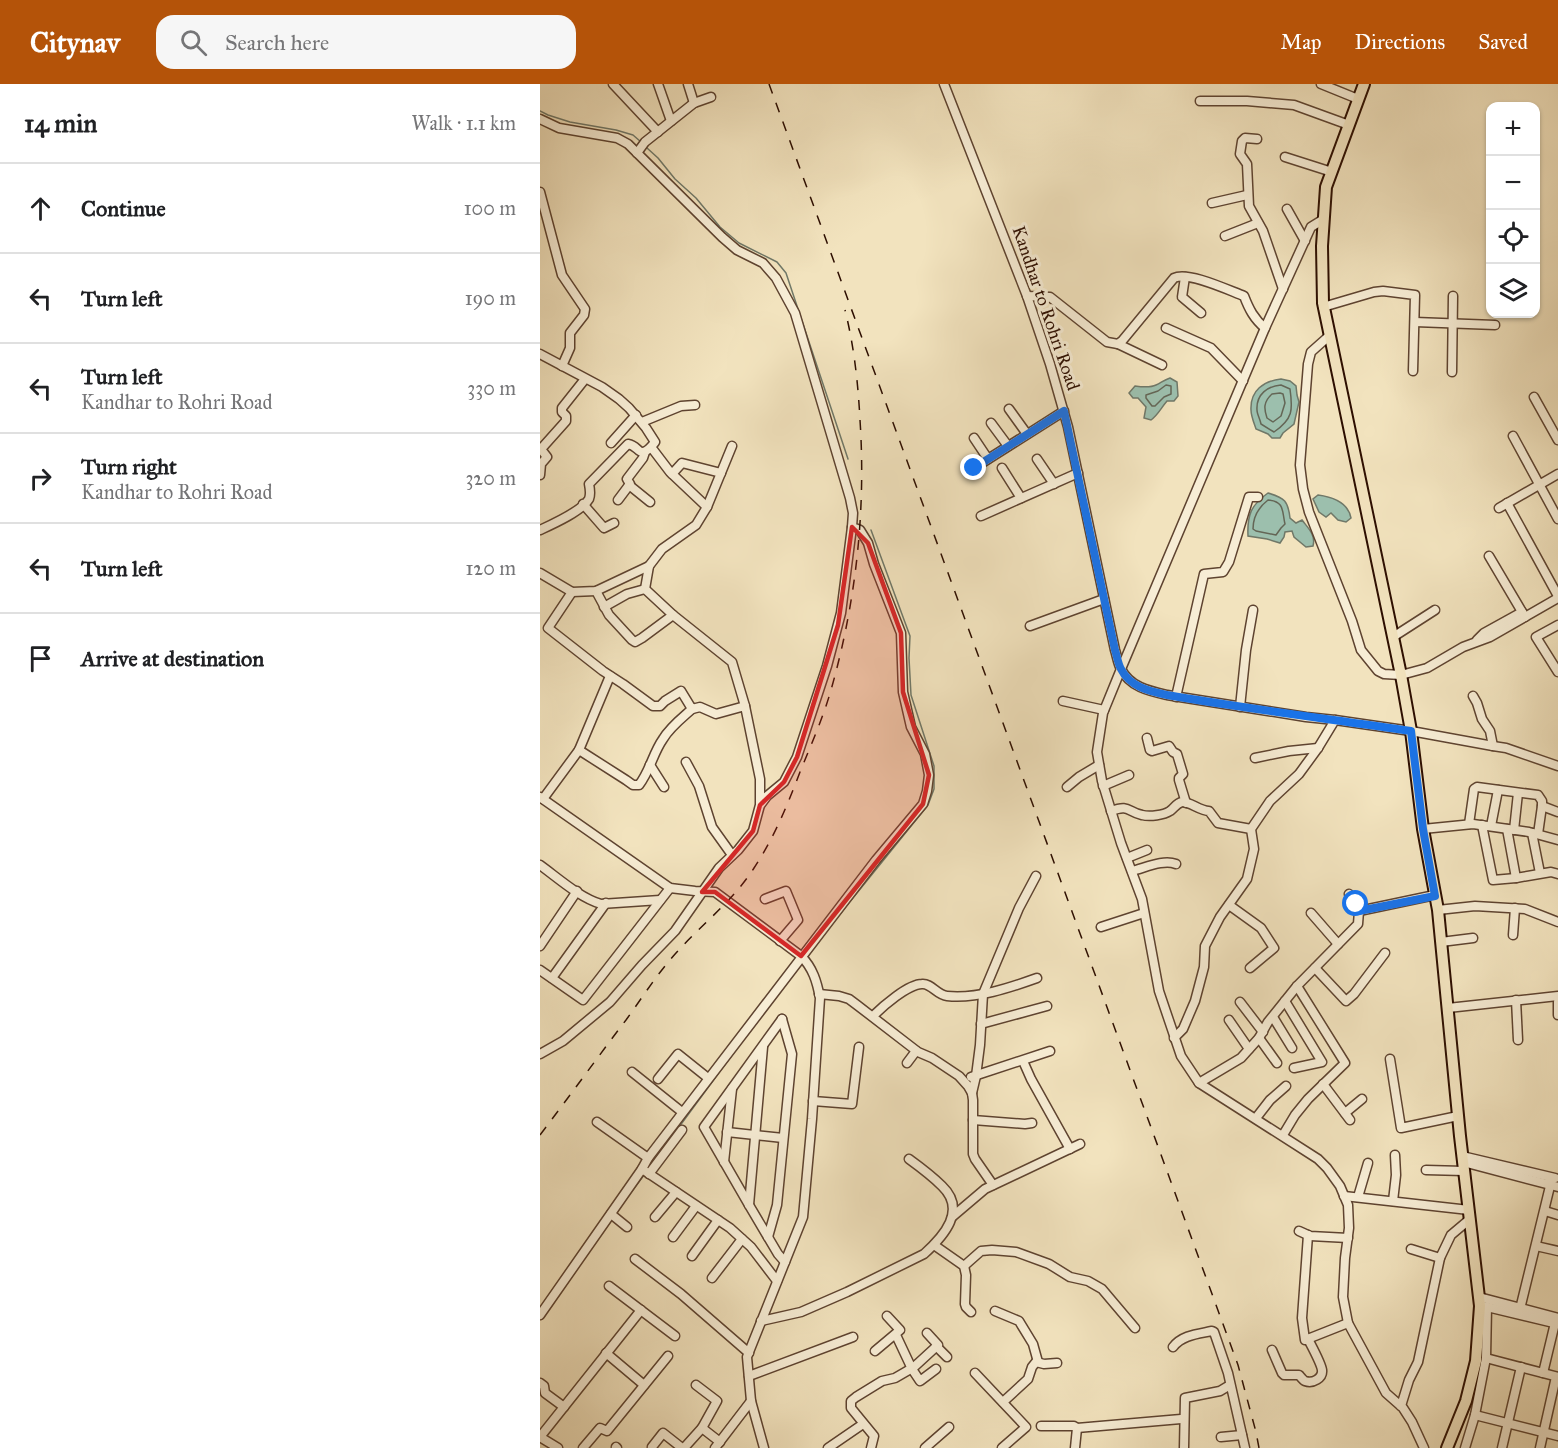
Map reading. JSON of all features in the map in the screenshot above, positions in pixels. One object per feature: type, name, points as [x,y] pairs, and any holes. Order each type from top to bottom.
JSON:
[{"type":"main road","points":[[1364,84],[1326,187],[1322,246],[1323,307],[1411,731],[1423,829],[1438,910],[1463,1163],[1482,1303],[1476,1361],[1466,1401],[1447,1448]]},
{"type":"street","points":[[613,84],[658,132]]},
{"type":"street","points":[[658,84],[671,121]]},
{"type":"street","points":[[688,84],[694,103]]},
{"type":"street","name":"Kandhar to Rohri Road","points":[[944,84],[1028,296],[1050,364],[1064,411],[1120,669]]},
{"type":"street","points":[[1321,84],[1337,87],[1358,99]]},
{"type":"street","points":[[641,148],[694,103],[711,97]]},
{"type":"street","points":[[1200,101],[1247,101],[1294,105],[1348,124]]},
{"type":"street","points":[[540,119],[559,129],[617,138],[641,148],[722,237],[737,250],[763,263],[776,279],[795,313],[830,427],[853,513],[841,613],[828,666],[797,757],[784,782],[760,805]]},
{"type":"street","points":[[1257,139],[1245,138],[1242,141],[1240,154],[1247,164],[1247,195],[1249,206],[1263,231],[1283,290]]},
{"type":"street","points":[[1286,157],[1332,172]]},
{"type":"street","points":[[540,192],[562,275],[585,309],[584,315],[570,333],[570,348],[562,366]]},
{"type":"street","points":[[1212,203],[1247,195]]},
{"type":"street","points":[[1287,209],[1305,241]]},
{"type":"street","points":[[1324,219],[1311,227],[1265,328],[1120,669],[1104,710],[1097,752],[1103,786],[1142,899],[1159,991],[1180,1056],[1199,1083],[1318,1159],[1340,1186],[1348,1205],[1349,1228],[1343,1297],[1348,1323],[1386,1393],[1401,1406],[1412,1422],[1424,1448]]},
{"type":"street","points":[[1225,236],[1258,223]]},
{"type":"street","points":[[1118,344],[1179,275],[1209,281],[1213,285],[1244,296],[1248,309],[1265,328]]},
{"type":"street","points":[[1185,277],[1182,297],[1201,313]]},
{"type":"street","points":[[1323,307],[1374,292],[1415,295],[1413,371]]},
{"type":"street","points":[[1028,296],[1050,297],[1107,342],[1118,344],[1162,365]]},
{"type":"street","points":[[1452,372],[1454,296]]},
{"type":"street","points":[[1415,322],[1495,325]]},
{"type":"street","points":[[1166,328],[1211,348],[1243,381]]},
{"type":"street","points":[[1329,336],[1311,352],[1308,364],[1300,465],[1303,489],[1309,512],[1352,621],[1361,650],[1378,671],[1384,674],[1401,675],[1427,668],[1490,637],[1557,597],[1503,506],[1558,474]]},
{"type":"street","points":[[540,354],[602,387],[630,408],[639,419],[654,442],[627,479],[629,485],[650,502]]},
{"type":"street","points":[[540,475],[542,464],[547,457],[540,448],[566,421],[562,408],[585,379]]},
{"type":"street","points":[[1534,397],[1558,440]]},
{"type":"street","points":[[611,443],[639,419],[681,406],[695,405]]},
{"type":"street","points":[[1009,409],[1027,434]]},
{"type":"street","points":[[974,468],[1064,411]]},
{"type":"street","points":[[991,423],[1008,446]]},
{"type":"street","points":[[1513,436],[1558,519]]},
{"type":"street","points":[[974,438],[988,459]]},
{"type":"street","points":[[540,530],[566,518],[583,504],[588,499],[590,484],[628,444],[642,452],[648,450]]},
{"type":"street","points":[[540,573],[572,592],[596,591],[649,566],[662,549],[696,525],[707,507],[732,446]]},
{"type":"street","points":[[648,450],[707,507]]},
{"type":"street","points":[[1037,459],[1054,484]]},
{"type":"street","points":[[672,474],[682,463],[721,473]]},
{"type":"street","points":[[1002,468],[1021,498]]},
{"type":"street","points":[[981,516],[1078,473]]},
{"type":"street","points":[[618,500],[629,485]]},
{"type":"street","points":[[1176,697],[1204,574],[1223,572],[1229,562],[1249,497],[1258,497]]},
{"type":"street","points":[[583,504],[604,528],[614,523]]},
{"type":"street","points":[[645,1172],[648,1158],[682,1112],[803,959],[876,860],[923,804],[929,775],[925,754],[911,727],[903,692],[901,633],[868,543],[860,530],[852,527]]},
{"type":"street","points":[[1489,556],[1524,615]]},
{"type":"street","points":[[645,589],[649,566]]},
{"type":"street","points":[[618,581],[625,594]]},
{"type":"street","points":[[604,607],[625,594],[645,589]]},
{"type":"street","points":[[540,1054],[564,1041],[610,1002],[675,931],[719,868],[753,831],[760,805],[760,778],[746,706],[732,662],[673,615],[645,589]]},
{"type":"street","points":[[596,591],[609,615],[635,642],[673,615]]},
{"type":"street","points":[[572,592],[548,628],[610,676],[657,707],[681,692],[692,709]]},
{"type":"street","points":[[1030,626],[1104,599]]},
{"type":"street","points":[[1240,707],[1253,610]]},
{"type":"street","points":[[1393,637],[1435,610]]},
{"type":"street","points":[[1558,624],[1536,638],[1558,672]]},
{"type":"street","points":[[1120,669],[1131,682],[1146,691],[1306,717],[1411,731],[1506,748],[1558,766]]},
{"type":"street","points":[[610,676],[579,750],[542,795],[670,888],[715,892],[803,959],[817,979],[819,994],[813,1101],[803,1217],[747,1357],[751,1401],[764,1448]]},
{"type":"street","points":[[1473,696],[1482,719],[1490,731],[1492,746]]},
{"type":"street","points":[[1063,701],[1104,710]]},
{"type":"street","points":[[579,750],[633,785],[639,785],[662,740],[669,730],[692,709],[700,707],[716,714],[746,706]]},
{"type":"street","points":[[1174,1038],[1183,1029],[1195,1001],[1204,967],[1205,946],[1220,917],[1247,879],[1254,849],[1251,830],[1270,801],[1299,774],[1335,720]]},
{"type":"street","points":[[1148,738],[1150,750],[1169,746],[1177,754],[1183,774],[1179,780],[1186,803]]},
{"type":"street","points":[[1255,758],[1318,748]]},
{"type":"street","points":[[686,762],[699,786],[712,827],[732,855]]},
{"type":"street","points":[[650,765],[664,787]]},
{"type":"street","points":[[1067,787],[1099,765]]},
{"type":"street","points":[[1103,786],[1129,776]]},
{"type":"street","points":[[1469,824],[1477,787],[1538,795],[1542,801],[1535,833],[1539,873]]},
{"type":"street","points":[[1498,790],[1486,826],[1493,880],[1539,873],[1558,874]]},
{"type":"street","points":[[1516,878],[1511,829],[1518,793]]},
{"type":"street","points":[[1111,811],[1124,807],[1141,815],[1155,815],[1169,812],[1182,802],[1199,810],[1209,811],[1218,823],[1251,830]]},
{"type":"street","points":[[1542,806],[1558,812]]},
{"type":"street","points":[[1423,829],[1469,824],[1535,833],[1558,840]]},
{"type":"street","points":[[1127,858],[1147,850]]},
{"type":"street","points":[[1131,871],[1160,863],[1176,864]]},
{"type":"street","points":[[540,865],[591,900],[601,904],[660,900]]},
{"type":"street","points":[[993,1185],[973,1154],[972,1093],[976,1076],[983,994],[1019,908],[1036,876]]},
{"type":"street","points":[[540,970],[583,1000],[670,888]]},
{"type":"street","points":[[540,946],[577,891]]},
{"type":"street","points":[[765,899],[786,891],[798,920],[780,940]]},
{"type":"street","points":[[1199,1083],[1241,1058],[1297,986],[1358,924],[1359,911],[1349,894]]},
{"type":"street","points":[[1359,911],[1435,896]]},
{"type":"street","points":[[552,978],[606,903]]},
{"type":"street","points":[[1229,904],[1261,928],[1274,948],[1250,968]]},
{"type":"street","points":[[1438,910],[1475,906],[1515,908],[1525,909],[1558,922]]},
{"type":"street","points":[[1513,935],[1515,908]]},
{"type":"street","points":[[1311,913],[1338,944]]},
{"type":"street","points":[[1101,927],[1144,914]]},
{"type":"street","points":[[1441,942],[1473,938]]},
{"type":"street","points":[[1315,968],[1346,1001],[1385,953]]},
{"type":"street","points":[[873,1017],[885,1004],[902,992],[922,984],[926,984],[941,995],[951,996],[983,994],[1037,978]]},
{"type":"street","points":[[1283,1135],[1295,1115],[1345,1062],[1297,986]]},
{"type":"street","points":[[819,994],[849,999],[916,1051],[932,1058],[964,1079],[972,1093]]},
{"type":"street","points":[[1448,1008],[1558,996]]},
{"type":"street","points":[[1516,1000],[1518,1040]]},
{"type":"street","points":[[1285,1001],[1322,1062],[1294,1068]]},
{"type":"street","points":[[1240,1002],[1277,1063]]},
{"type":"street","points":[[1558,1002],[1558,1015]]},
{"type":"street","points":[[981,1024],[1047,1006]]},
{"type":"street","points":[[1273,1017],[1292,1048]]},
{"type":"street","points":[[768,1237],[777,1205],[792,1054],[782,1019],[704,1127],[749,1205],[778,1254],[785,1262]]},
{"type":"street","points":[[1229,1020],[1249,1049]]},
{"type":"street","points":[[749,1205],[763,1045]]},
{"type":"street","points":[[813,1101],[852,1104],[859,1047]]},
{"type":"street","points":[[907,1063],[916,1051]]},
{"type":"street","points":[[964,1079],[1050,1051]]},
{"type":"street","points":[[658,1079],[678,1054],[708,1078]]},
{"type":"street","points":[[1389,1059],[1401,1128],[1458,1116]]},
{"type":"street","points":[[1023,1061],[1070,1149]]},
{"type":"street","points":[[632,1072],[682,1112]]},
{"type":"street","points":[[1323,1084],[1347,1116],[1362,1099]]},
{"type":"street","points":[[1256,1118],[1286,1086]]},
{"type":"street","points":[[724,1162],[732,1088]]},
{"type":"street","points":[[973,1120],[1032,1123]]},
{"type":"street","points":[[597,1122],[648,1158]]},
{"type":"street","points":[[540,1315],[556,1299],[645,1172],[682,1130]]},
{"type":"street","points":[[727,1132],[783,1138]]},
{"type":"street","points":[[952,1216],[985,1189],[1080,1144]]},
{"type":"street","points":[[1393,1201],[1396,1175],[1395,1155]]},
{"type":"street","points":[[761,1321],[801,1312],[924,1254],[934,1245],[943,1234],[952,1216],[954,1205],[944,1187],[909,1158]]},
{"type":"street","points":[[1358,1197],[1368,1163]]},
{"type":"street","points":[[1426,1170],[1463,1163],[1555,1182],[1545,1211],[1520,1309]]},
{"type":"street","points":[[645,1172],[718,1220],[742,1239],[777,1281]]},
{"type":"street","points":[[655,1218],[676,1192]]},
{"type":"street","points":[[1344,1196],[1393,1201],[1469,1214],[1451,1234],[1440,1258],[1418,1362],[1409,1380],[1401,1406]]},
{"type":"street","points":[[673,1237],[696,1206]]},
{"type":"street","points":[[1545,1211],[1558,1215]]},
{"type":"street","points":[[613,1215],[627,1227]]},
{"type":"street","points":[[692,1256],[718,1220]]},
{"type":"street","points":[[1299,1231],[1308,1235],[1348,1238]]},
{"type":"street","points":[[1272,1350],[1284,1375],[1299,1374],[1309,1382],[1321,1377],[1322,1371],[1308,1339],[1305,1340],[1302,1318],[1308,1235]]},
{"type":"street","points":[[712,1278],[742,1239]]},
{"type":"street","points":[[934,1245],[964,1266],[965,1304],[971,1312]]},
{"type":"street","points":[[1536,1246],[1558,1251]]},
{"type":"street","points":[[1411,1249],[1440,1258]]},
{"type":"street","points":[[964,1266],[981,1251],[1016,1252],[1049,1264],[1070,1277],[1096,1285],[1135,1328]]},
{"type":"street","points":[[636,1258],[749,1353]]},
{"type":"street","points":[[609,1286],[675,1336]]},
{"type":"street","points":[[1482,1303],[1520,1309],[1557,1322]]},
{"type":"street","points":[[1482,1303],[1557,1322]]},
{"type":"street","points":[[1465,1448],[1475,1415],[1486,1358],[1482,1303]]},
{"type":"street","points":[[558,1448],[540,1437],[641,1310]]},
{"type":"street","points":[[995,1311],[1019,1321],[1033,1344],[1038,1362]]},
{"type":"street","points":[[875,1351],[900,1330],[887,1316]]},
{"type":"street","points":[[1543,1373],[1557,1322]]},
{"type":"street","points":[[1308,1339],[1348,1323]]},
{"type":"street","points":[[1173,1347],[1184,1338],[1214,1332],[1228,1373],[1245,1448]]},
{"type":"street","points":[[927,1333],[938,1345],[936,1347],[947,1357]]},
{"type":"street","points":[[896,1335],[920,1381],[936,1369]]},
{"type":"street","points":[[749,1376],[853,1337]]},
{"type":"street","points":[[871,1448],[873,1436],[851,1408],[850,1404],[853,1399],[882,1381],[895,1378],[912,1369],[936,1347]]},
{"type":"street","points":[[606,1353],[644,1385]]},
{"type":"street","points":[[583,1448],[600,1428],[607,1431],[668,1356]]},
{"type":"street","points":[[1486,1358],[1557,1377],[1540,1448]]},
{"type":"street","points":[[1038,1362],[1057,1363]]},
{"type":"street","points":[[1003,1402],[1028,1379],[1032,1367],[1038,1362]]},
{"type":"street","points":[[1502,1448],[1521,1367]]},
{"type":"street","points":[[975,1374],[1026,1427],[1002,1448]]},
{"type":"street","points":[[540,1383],[544,1386],[545,1392],[564,1407]]},
{"type":"street","points":[[652,1447],[663,1433],[683,1448],[702,1428],[717,1401],[696,1385]]},
{"type":"street","points":[[1184,1448],[1185,1398],[1220,1391],[1230,1385]]},
{"type":"street","points":[[702,1428],[717,1445],[751,1401]]},
{"type":"street","points":[[1475,1415],[1558,1436]]},
{"type":"street","points":[[1041,1426],[1074,1426],[1077,1428],[1181,1419]]},
{"type":"street","points":[[828,1448],[863,1424]]},
{"type":"street","points":[[924,1448],[949,1427]]},
{"type":"street","points":[[1075,1448],[1077,1428]]},
{"type":"street","points":[[1221,1437],[1242,1435]]},
{"type":"highlighted area","points":[[852,527],[868,543],[901,633],[903,692],[929,775],[923,804],[801,956],[715,892],[702,892],[753,831],[760,805],[784,782],[797,757],[838,625]]},
{"type":"water","points":[[1170,378],[1177,382],[1178,396],[1174,401],[1167,401],[1151,420],[1144,418],[1146,407],[1138,398],[1133,398],[1129,393],[1135,386],[1151,387]]},
{"type":"water","points":[[1281,379],[1290,381],[1296,386],[1299,402],[1294,424],[1280,438],[1272,438],[1256,429],[1251,403],[1256,392],[1264,384]]},
{"type":"water","points":[[1268,493],[1285,501],[1290,518],[1296,523],[1302,520],[1312,535],[1313,546],[1306,547],[1294,537],[1292,531],[1285,532],[1280,543],[1248,536],[1251,511]]},
{"type":"water","points":[[1318,495],[1339,501],[1347,508],[1351,518],[1346,522],[1338,520],[1331,513],[1326,517],[1319,512],[1313,499]]},
{"type":"waterway","points":[[540,111],[570,122],[633,135],[641,142]]},
{"type":"waterway","points":[[647,148],[696,198],[720,227],[739,243],[777,262],[786,273],[848,459]]},
{"type":"waterway","points":[[840,914],[928,805],[934,789],[934,766],[911,695],[910,636],[871,530]]},
{"type":"waterway","points":[[654,1161],[740,1044]]},
{"type":"waterway","points":[[620,1207],[644,1175]]},
{"type":"railway","points":[[769,84],[1238,1365],[1259,1448]]},
{"type":"railway","points":[[540,1135],[662,969],[746,880],[780,822],[821,721],[840,657],[853,590],[862,488],[857,378],[845,310]]},
{"type":"route","points":[[974,468],[1064,411],[1115,650],[1120,669],[1131,682],[1146,691],[1167,695],[1411,731],[1423,829],[1435,896],[1359,911],[1356,904]]}]
